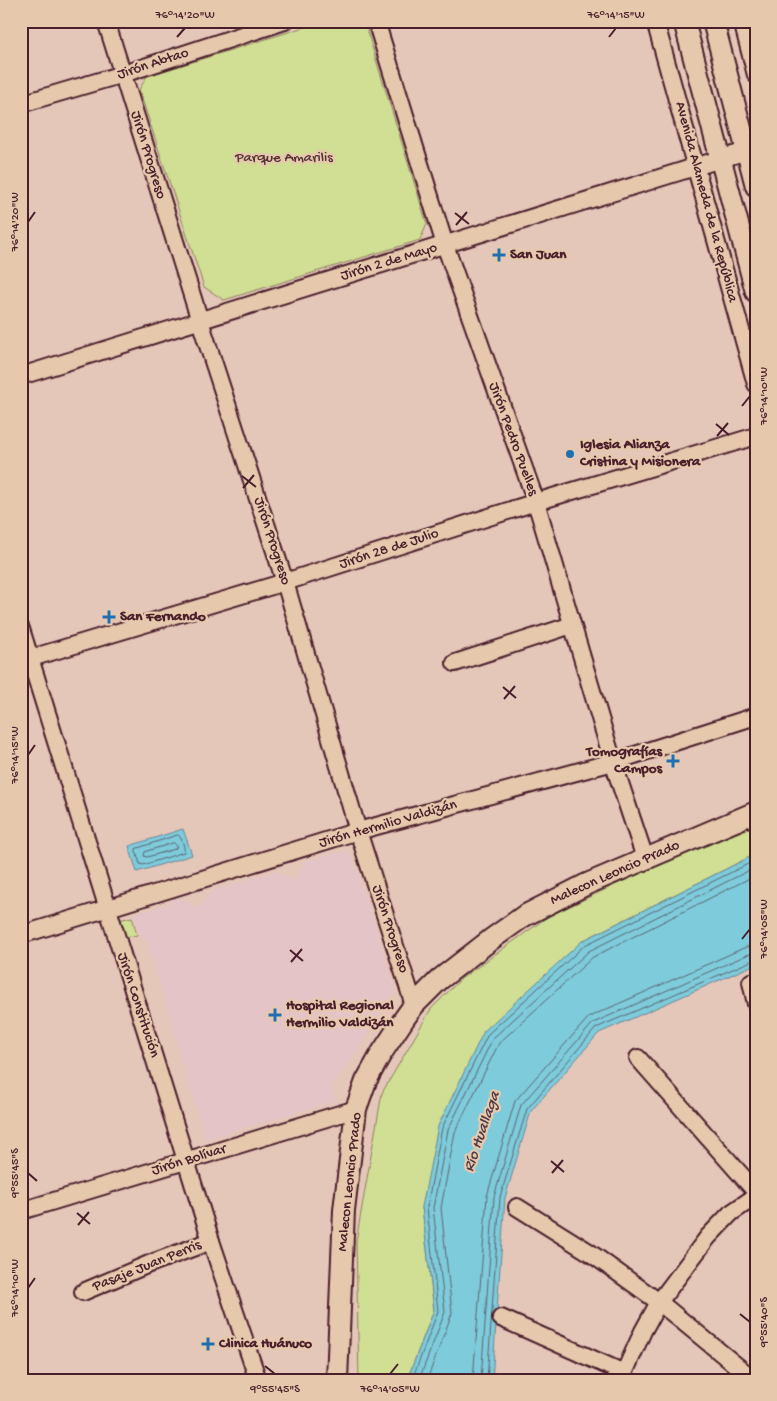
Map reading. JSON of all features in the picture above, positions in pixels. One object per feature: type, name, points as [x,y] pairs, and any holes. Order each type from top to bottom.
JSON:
[{"type":"main road","name":"Avenida Alameda de la República","points":[[684,21],[756,292]]},
{"type":"main road","points":[[712,21],[751,149],[756,186]]},
{"type":"main road","name":"Malecon Leoncio Prado","points":[[337,1380],[344,1210],[356,1109],[366,1081],[381,1054],[414,1006],[439,980],[524,916],[587,884],[756,812]]},
{"type":"street","name":"Jirón Progreso","points":[[106,21],[200,321],[285,582],[358,831],[414,1006]]},
{"type":"street","name":"Jirón Abtao","points":[[21,104],[123,74],[268,24],[285,21]]},
{"type":"street","name":"Jirón Pedro Puelles","points":[[376,21],[445,245],[536,502],[613,762],[646,858]]},
{"type":"street","name":"Avenida Alameda de la República","points":[[655,21],[756,384]]},
{"type":"street","points":[[742,21],[756,75]]},
{"type":"street","name":"Jirón 2 de Mayo","points":[[21,376],[751,149]]},
{"type":"street","name":"Jirón 28 de Julio","points":[[26,660],[756,436]]},
{"type":"street","points":[[455,663],[572,625]]},
{"type":"street","name":"Jirón Constitución","points":[[21,629],[26,660],[187,1160],[211,1241],[258,1380]]},
{"type":"street","name":"Jirón Hermilio Valdizán","points":[[21,935],[358,831],[613,762],[756,716]]},
{"type":"street","points":[[751,982],[756,1004]]},
{"type":"street","points":[[638,1058],[756,1192]]},
{"type":"street","name":"Jirón Bolívar","points":[[21,1210],[356,1109]]},
{"type":"street","points":[[501,1318],[622,1377],[659,1302],[708,1236],[732,1213],[756,1196]]},
{"type":"street","points":[[517,1207],[589,1252],[659,1302],[754,1380]]},
{"type":"street","name":"Pasaje Juan Perris","points":[[83,1292],[149,1264],[211,1241]]},
{"type":"shaded area","name":"Hospital Regional Hermilio Valdizán","points":[[344,851],[353,858],[396,990],[344,1072],[338,1075],[339,1081],[331,1084],[336,1101],[206,1139],[146,939],[140,939],[133,914],[168,904],[172,899],[180,898],[200,908],[211,892],[275,871],[295,881],[305,861]]},
{"type":"green space","name":"Parque Amarilis","points":[[324,21],[364,21],[427,224],[420,240],[224,300],[204,287],[139,90],[147,76]]},
{"type":"green space","points":[[756,825],[756,854],[582,941],[422,1207],[434,1310],[407,1380],[359,1380],[356,1241],[382,1093],[431,1009],[462,978],[549,916],[636,875]]},
{"type":"green space","points":[[132,917],[137,935],[124,938],[119,920]]},
{"type":"water","points":[[183,829],[192,855],[137,872],[129,846]]},
{"type":"water","name":"Río Huallaga","points":[[756,854],[756,964],[599,1033],[531,1111],[505,1198],[492,1380],[407,1380],[434,1310],[422,1207],[438,1126],[484,1031],[582,941]]},
{"type":"place","name":"San Juan","points":[[499,255]]},
{"type":"place","name":"Iglesia Alianza Cristina y Misionera","points":[[570,454]]},
{"type":"place","name":"San Fernando","points":[[109,617]]},
{"type":"place","name":"Tomografías Campos","points":[[673,761]]},
{"type":"place","name":"Hospital Regional Hermilio Valdizán","points":[[275,1015]]},
{"type":"place","name":"Clinica Huánuco","points":[[208,1344]]}]
